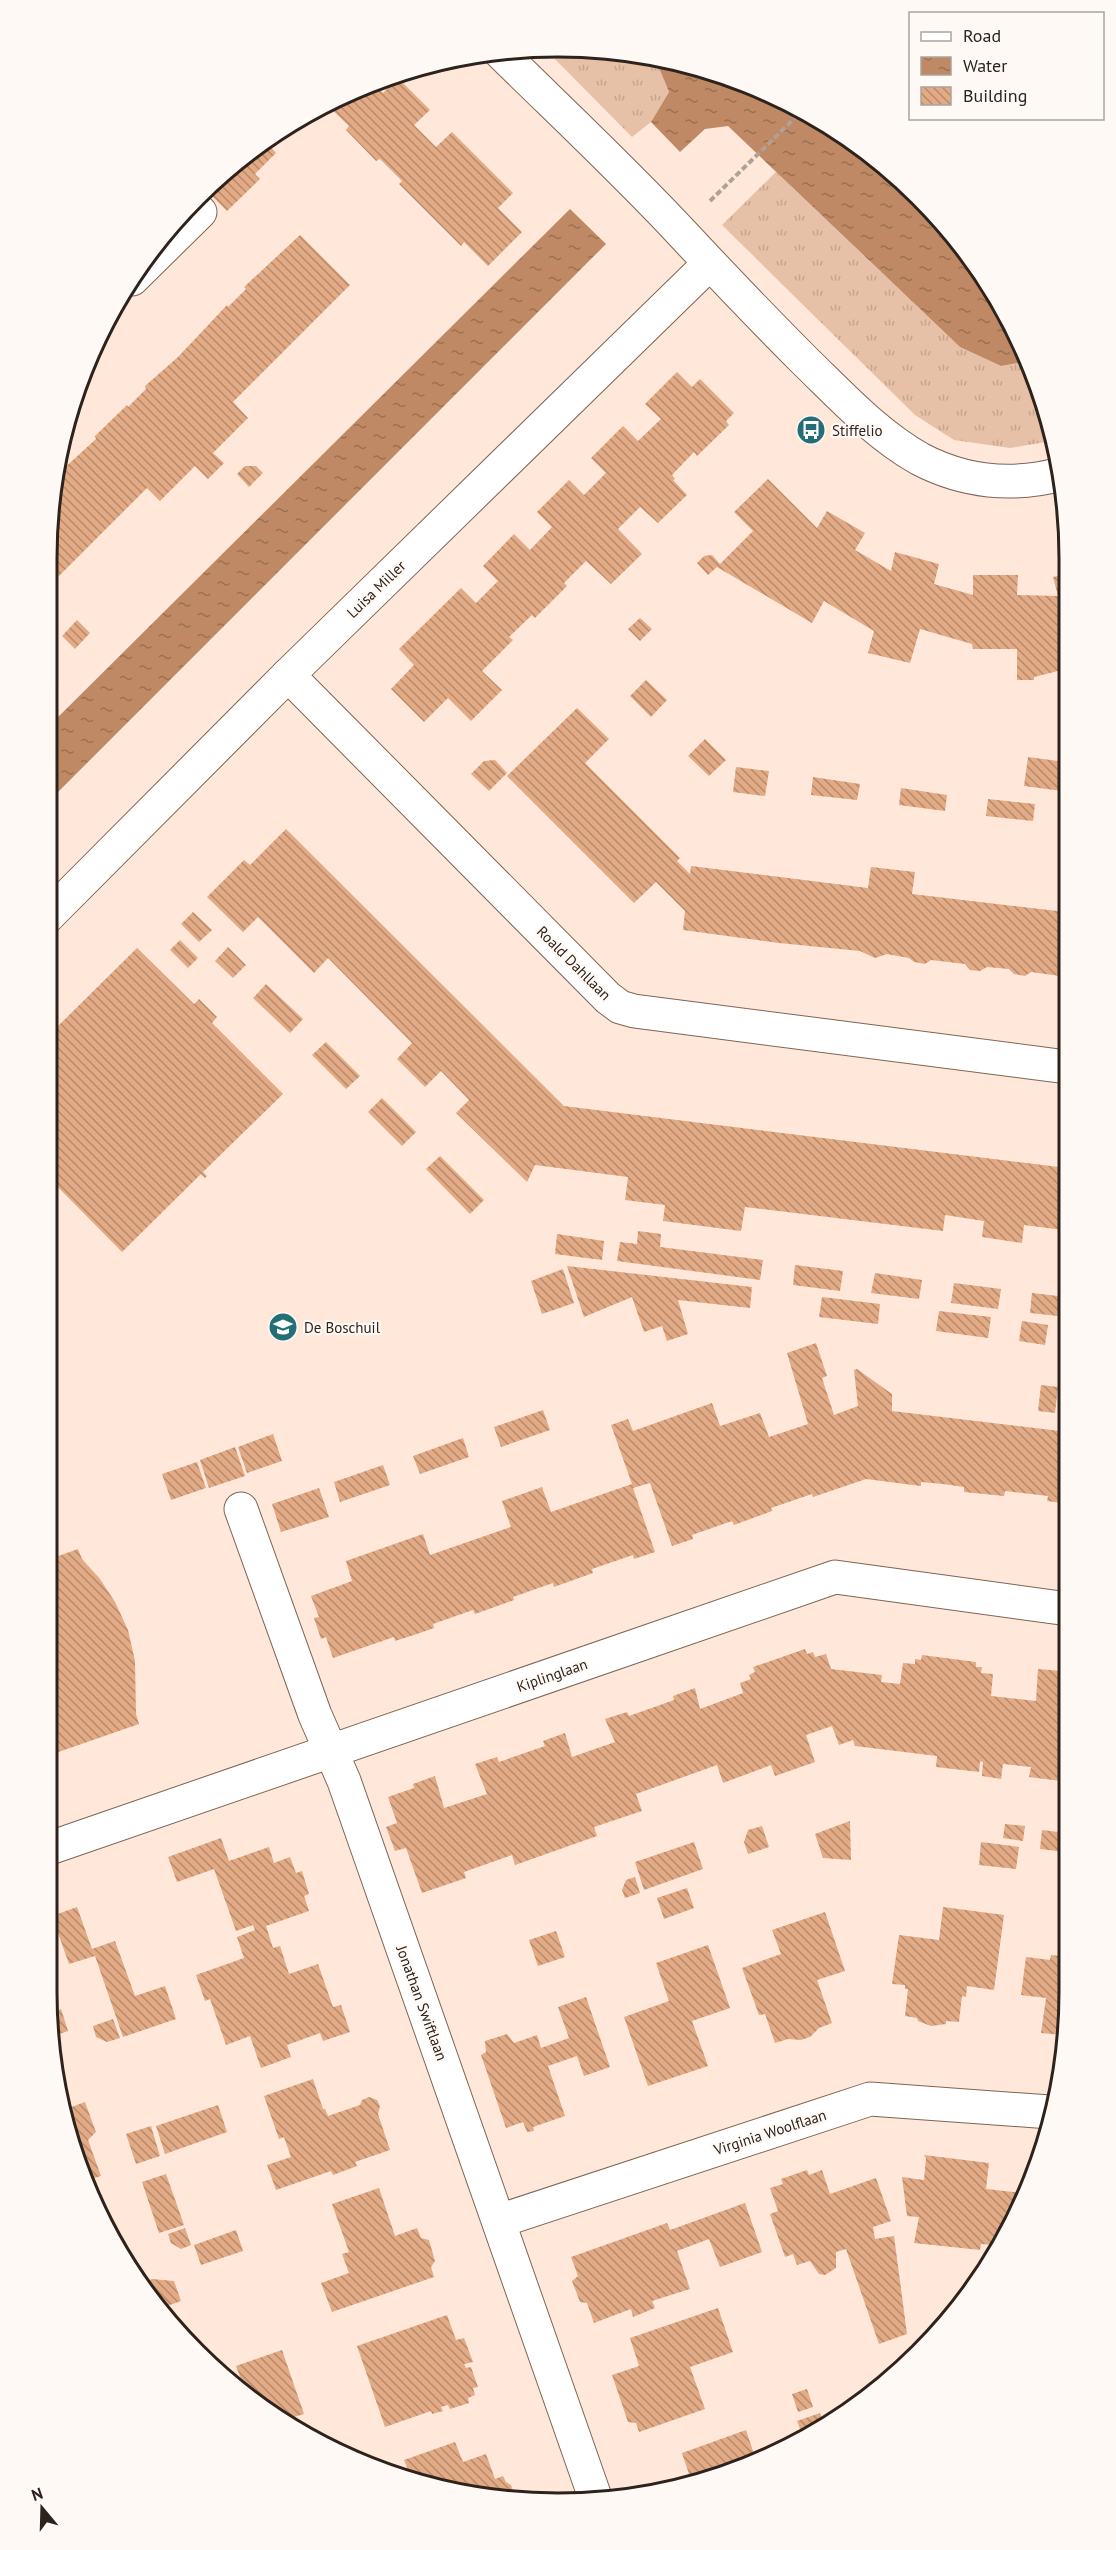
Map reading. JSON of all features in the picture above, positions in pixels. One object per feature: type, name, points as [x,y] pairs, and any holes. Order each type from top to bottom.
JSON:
[{"type":"street","points":[[508,60],[680,231],[709,264],[843,399],[896,444],[920,459],[951,472],[990,481],[1015,482],[1052,476]]},
{"type":"street","points":[[171,241],[200,212]]},
{"type":"street","name":"Luisa Miller","points":[[57,906],[288,675],[709,264]]},
{"type":"street","name":"Roald Dahllaan","points":[[288,675],[608,998],[620,1007],[634,1011],[1059,1066]]},
{"type":"street","name":"Jonathan Swiftlaan","points":[[241,1509],[330,1752],[344,1780],[593,2492]]},
{"type":"street","name":"Kiplinglaan","points":[[57,1845],[834,1577],[1059,1608]]},
{"type":"street","name":"Virginia Woolflaan","points":[[499,2220],[870,2099],[1044,2112]]},
{"type":"path","points":[[704,207],[796,117]]},
{"type":"green space","points":[[553,57],[623,61],[659,68],[669,92],[651,122],[632,137]]},
{"type":"green space","points":[[776,172],[960,347],[1001,366],[1020,363],[1045,442],[1010,448],[954,440],[915,415],[722,225]]},
{"type":"water","points":[[659,68],[688,74],[750,95],[808,124],[863,161],[912,204],[955,253],[992,308],[1020,363],[1001,366],[960,347],[728,126],[705,129],[680,152],[651,122],[669,92]]},
{"type":"water","points":[[570,209],[606,244],[57,793],[57,718]]},
{"type":"building","points":[[402,82],[430,110],[414,125],[436,147],[452,132],[513,193],[498,208],[522,232],[488,266],[464,242],[461,246],[399,184],[402,181],[380,159],[376,161],[346,130],[349,126],[333,111],[380,90],[383,93],[389,87]]},
{"type":"building","points":[[271,148],[276,153],[255,174],[260,179],[227,211],[212,196]]},
{"type":"building","points":[[300,235],[350,285],[233,402],[248,418],[213,453],[224,463],[208,479],[195,466],[160,501],[147,488],[57,578],[58,525],[66,467],[146,389],[145,386],[178,357],[227,305],[228,307],[246,289],[244,287]]},
{"type":"building","points":[[677,372],[692,387],[700,379],[734,413],[726,421],[729,425],[697,456],[694,452],[672,475],[675,479],[673,480],[687,495],[658,523],[640,507],[618,529],[642,554],[611,584],[586,561],[564,583],[567,586],[535,618],[532,615],[509,637],[513,640],[482,671],[502,690],[471,721],[448,698],[424,722],[391,689],[414,665],[399,649],[461,588],[476,603],[498,581],[483,566],[514,534],[530,550],[552,527],[537,512],[569,480],[584,495],[606,473],[591,458],[623,426],[638,441],[661,419],[645,404]]},
{"type":"building","points":[[245,466],[256,466],[263,473],[249,487],[237,474]]},
{"type":"building","points":[[768,479],[817,528],[827,511],[865,533],[855,550],[891,571],[895,552],[939,564],[934,584],[973,595],[973,575],[1018,575],[1017,595],[1058,596],[1053,577],[1059,576],[1059,671],[1034,677],[1034,680],[1017,680],[1017,649],[973,649],[972,644],[920,629],[910,663],[868,653],[874,631],[824,601],[812,623],[717,567],[708,575],[697,563],[704,556],[712,555],[720,564],[753,531],[734,512]]},
{"type":"building","points":[[640,618],[652,629],[640,641],[628,629]]},
{"type":"building","points":[[77,620],[90,633],[75,649],[62,636]]},
{"type":"building","points":[[646,680],[667,700],[651,717],[630,696]]},
{"type":"building","points":[[577,708],[609,739],[585,763],[680,858],[677,861],[690,874],[691,866],[868,888],[871,867],[915,872],[912,894],[1059,911],[1059,976],[1031,972],[1025,976],[1014,974],[1009,969],[987,967],[980,971],[970,970],[965,964],[931,960],[925,964],[887,954],[875,958],[860,951],[683,930],[685,911],[656,882],[634,903],[507,776]]},
{"type":"building","points":[[705,739],[726,760],[709,776],[688,756]]},
{"type":"building","points":[[1028,757],[1059,761],[1059,791],[1024,786]]},
{"type":"building","points":[[495,760],[507,773],[489,791],[471,774],[484,761]]},
{"type":"building","points":[[736,767],[769,771],[765,796],[733,792]]},
{"type":"building","points":[[813,777],[860,784],[857,800],[811,795]]},
{"type":"building","points":[[901,788],[947,795],[945,811],[899,805]]},
{"type":"building","points":[[988,799],[1035,804],[1033,821],[986,816]]},
{"type":"building","points":[[286,829],[564,1106],[1059,1167],[1059,1229],[1024,1225],[1022,1243],[982,1237],[984,1221],[945,1215],[943,1231],[745,1207],[741,1231],[663,1221],[665,1205],[625,1200],[628,1177],[535,1165],[527,1182],[456,1113],[469,1100],[441,1071],[425,1087],[397,1059],[412,1043],[328,958],[314,973],[258,917],[243,932],[207,897],[244,860],[250,865]]},
{"type":"building","points":[[193,912],[212,930],[199,942],[181,924]]},
{"type":"building","points":[[180,940],[198,958],[188,968],[170,950]]},
{"type":"building","points":[[228,947],[246,965],[233,978],[215,961]]},
{"type":"building","points":[[137,948],[194,1004],[199,999],[217,1017],[212,1023],[283,1094],[203,1172],[207,1176],[205,1178],[201,1174],[122,1252],[57,1186],[58,1026]]},
{"type":"building","points":[[266,984],[303,1019],[290,1033],[253,998]]},
{"type":"building","points":[[326,1042],[360,1076],[346,1089],[312,1055]]},
{"type":"building","points":[[382,1098],[416,1132],[402,1146],[368,1112]]},
{"type":"building","points":[[440,1156],[484,1200],[470,1214],[426,1169]]},
{"type":"building","points":[[638,1231],[661,1234],[660,1247],[763,1260],[760,1280],[617,1261],[620,1242],[637,1244]]},
{"type":"building","points":[[557,1234],[604,1241],[602,1260],[555,1254]]},
{"type":"building","points":[[795,1265],[843,1271],[840,1291],[793,1285]]},
{"type":"building","points":[[567,1266],[752,1287],[750,1308],[678,1300],[688,1334],[667,1341],[662,1326],[644,1332],[632,1297],[584,1317]]},
{"type":"building","points":[[563,1269],[574,1303],[542,1314],[531,1281]]},
{"type":"building","points":[[875,1273],[922,1280],[919,1299],[871,1293]]},
{"type":"building","points":[[954,1283],[1001,1289],[998,1309],[951,1303]]},
{"type":"building","points":[[1032,1293],[1059,1296],[1059,1316],[1030,1313]]},
{"type":"building","points":[[822,1297],[880,1304],[878,1324],[819,1317]]},
{"type":"building","points":[[939,1311],[991,1317],[988,1338],[936,1331]]},
{"type":"building","points":[[1022,1321],[1048,1325],[1045,1345],[1019,1341]]},
{"type":"building","points":[[816,1343],[827,1376],[822,1378],[834,1415],[858,1406],[854,1370],[857,1369],[892,1394],[892,1411],[1059,1431],[1059,1503],[1047,1501],[1048,1496],[1005,1491],[1004,1496],[964,1492],[964,1487],[943,1484],[921,1482],[921,1486],[866,1479],[771,1508],[772,1511],[734,1525],[732,1521],[692,1535],[693,1539],[672,1546],[650,1483],[633,1488],[655,1552],[634,1559],[633,1555],[592,1569],[593,1573],[554,1587],[553,1583],[475,1614],[473,1610],[433,1624],[434,1628],[414,1635],[395,1641],[394,1637],[333,1658],[326,1637],[321,1639],[314,1618],[319,1617],[311,1596],[352,1581],[346,1561],[423,1534],[430,1555],[511,1527],[502,1501],[542,1487],[551,1512],[632,1484],[611,1425],[628,1419],[633,1431],[712,1403],[720,1426],[760,1413],[769,1437],[808,1424],[787,1353]]},
{"type":"building","points":[[1041,1385],[1058,1387],[1055,1413],[1038,1411]]},
{"type":"building","points":[[543,1410],[550,1430],[501,1447],[494,1427]]},
{"type":"building","points":[[273,1434],[282,1461],[247,1473],[238,1447]]},
{"type":"building","points":[[463,1438],[469,1457],[420,1474],[413,1456]]},
{"type":"building","points":[[235,1447],[245,1476],[209,1488],[200,1460]]},
{"type":"building","points":[[197,1462],[206,1488],[171,1500],[162,1474]]},
{"type":"building","points":[[383,1465],[390,1485],[340,1502],[334,1482]]},
{"type":"building","points":[[319,1488],[329,1517],[281,1532],[272,1504]]},
{"type":"building","points":[[78,1549],[82,1559],[100,1579],[115,1602],[128,1630],[135,1661],[136,1714],[139,1724],[57,1753],[57,1556]]},
{"type":"building","points":[[805,1649],[807,1654],[813,1652],[815,1657],[826,1654],[831,1669],[882,1675],[881,1682],[900,1684],[903,1663],[915,1664],[915,1659],[921,1660],[922,1655],[976,1662],[976,1667],[982,1667],[981,1673],[993,1674],[991,1696],[1036,1701],[1038,1669],[1059,1671],[1059,1781],[1029,1777],[1031,1767],[1003,1764],[1001,1779],[982,1776],[983,1762],[980,1761],[979,1772],[936,1767],[937,1756],[855,1746],[853,1740],[839,1745],[832,1726],[806,1735],[815,1762],[775,1776],[771,1765],[723,1783],[717,1765],[636,1794],[642,1811],[594,1827],[597,1836],[515,1865],[512,1855],[464,1872],[466,1878],[422,1893],[406,1848],[395,1851],[386,1827],[397,1823],[388,1797],[414,1788],[413,1784],[435,1776],[444,1808],[487,1794],[475,1764],[497,1757],[499,1762],[545,1746],[543,1741],[565,1733],[572,1757],[615,1742],[605,1719],[627,1712],[629,1716],[674,1700],[673,1696],[695,1688],[700,1709],[743,1693],[740,1683],[751,1679],[749,1675],[755,1672],[753,1667]]},
{"type":"building","points":[[850,1821],[851,1860],[823,1858],[815,1834]]},
{"type":"building","points":[[1005,1824],[1025,1826],[1023,1841],[1003,1838]]},
{"type":"building","points":[[762,1826],[769,1847],[748,1854],[744,1842],[748,1830]]},
{"type":"building","points":[[1042,1830],[1059,1832],[1059,1851],[1040,1849]]},
{"type":"building","points":[[221,1838],[229,1861],[269,1847],[274,1863],[290,1857],[296,1873],[302,1871],[309,1894],[304,1896],[309,1911],[266,1926],[273,1948],[280,1946],[289,1974],[318,1964],[333,2007],[341,2005],[350,2032],[323,2041],[320,2033],[287,2045],[291,2057],[261,2068],[250,2036],[226,2045],[210,1999],[205,2001],[196,1975],[244,1958],[237,1937],[255,1930],[253,1925],[236,1931],[214,1869],[177,1882],[168,1857]]},
{"type":"building","points":[[694,1842],[703,1869],[644,1890],[635,1862]]},
{"type":"building","points":[[981,1842],[1019,1847],[1016,1869],[979,1865]]},
{"type":"building","points":[[635,1877],[640,1893],[625,1898],[622,1890],[626,1880]]},
{"type":"building","points":[[687,1888],[694,1908],[664,1919],[657,1898]]},
{"type":"building","points":[[77,1907],[92,1949],[115,1941],[135,1996],[165,1986],[176,2019],[123,2037],[95,1956],[69,1964],[57,1930],[57,1914]]},
{"type":"building","points":[[943,1907],[1004,1915],[994,1990],[967,1986],[966,1997],[962,1996],[959,2022],[946,2021],[946,2024],[931,2026],[918,2021],[917,2018],[905,2016],[908,1989],[905,1989],[905,1985],[892,1984],[899,1935],[939,1940]]},
{"type":"building","points":[[825,1912],[845,1971],[817,1980],[832,2023],[819,2028],[810,2037],[775,2043],[765,2014],[759,2015],[742,1968],[781,1954],[772,1930]]},
{"type":"building","points":[[556,1931],[565,1957],[538,1966],[529,1940]]},
{"type":"building","points":[[708,1945],[730,2008],[692,2021],[708,2066],[648,2086],[624,2017],[669,2001],[656,1963]]},
{"type":"building","points":[[1051,1955],[1059,1956],[1057,2035],[1041,2033],[1046,1998],[1021,1995],[1026,1957],[1050,1960]]},
{"type":"building","points":[[586,1997],[610,2067],[584,2076],[577,2056],[548,2066],[565,2116],[533,2127],[534,2131],[527,2132],[523,2122],[506,2128],[481,2055],[486,2052],[485,2041],[507,2034],[514,2043],[537,2035],[541,2048],[569,2038],[558,2007]]},
{"type":"building","points":[[61,2009],[68,2031],[59,2034],[58,2025],[58,2010]]},
{"type":"building","points":[[113,2019],[120,2038],[107,2042],[96,2037],[93,2026]]},
{"type":"building","points":[[313,2079],[323,2109],[328,2116],[360,2105],[362,2100],[369,2097],[377,2100],[380,2106],[378,2114],[390,2150],[355,2162],[357,2166],[333,2175],[331,2171],[276,2190],[267,2165],[291,2157],[284,2137],[279,2139],[264,2096]]},
{"type":"building","points":[[85,2102],[96,2132],[88,2140],[101,2176],[93,2178],[71,2107]]},
{"type":"building","points":[[218,2105],[227,2132],[165,2154],[156,2126]]},
{"type":"building","points":[[151,2126],[160,2156],[136,2164],[126,2134]]},
{"type":"building","points":[[924,2155],[989,2163],[986,2189],[1017,2192],[990,2245],[981,2244],[980,2250],[914,2243],[919,2217],[907,2216],[902,2177],[924,2180],[926,2158]]},
{"type":"building","points":[[807,2170],[809,2175],[822,2170],[830,2194],[876,2178],[891,2221],[873,2227],[875,2239],[894,2236],[907,2334],[879,2344],[846,2249],[836,2252],[836,2268],[825,2275],[819,2274],[810,2261],[797,2265],[793,2254],[785,2257],[770,2214],[778,2211],[770,2188],[783,2184],[781,2179]]},
{"type":"building","points":[[166,2174],[184,2225],[159,2233],[142,2182]]},
{"type":"building","points":[[379,2188],[395,2236],[417,2228],[421,2238],[429,2240],[435,2261],[431,2267],[434,2277],[332,2312],[321,2283],[349,2273],[342,2254],[349,2252],[332,2204]]},
{"type":"building","points":[[745,2203],[762,2252],[720,2267],[709,2239],[677,2251],[690,2289],[652,2301],[655,2308],[633,2317],[631,2309],[594,2323],[587,2303],[580,2302],[572,2281],[578,2276],[571,2257],[667,2223],[670,2230]]},
{"type":"building","points":[[185,2228],[191,2245],[181,2249],[171,2243],[168,2234]]},
{"type":"building","points":[[236,2230],[243,2251],[201,2265],[194,2245]]},
{"type":"building","points":[[149,2280],[174,2281],[181,2301],[168,2306]]},
{"type":"building","points":[[718,2308],[733,2352],[690,2367],[705,2409],[639,2432],[636,2423],[628,2422],[612,2375],[639,2366],[630,2338]]},
{"type":"building","points":[[447,2315],[456,2340],[464,2338],[473,2362],[464,2364],[466,2368],[471,2367],[478,2387],[473,2388],[475,2395],[468,2398],[469,2403],[450,2409],[448,2405],[441,2407],[443,2411],[432,2414],[431,2411],[385,2427],[357,2346]]},
{"type":"building","points":[[282,2350],[304,2414],[293,2417],[280,2409],[241,2380],[236,2366]]},
{"type":"building","points":[[807,2389],[813,2407],[798,2412],[792,2394]]},
{"type":"building","points":[[820,2413],[822,2418],[801,2430],[797,2421]]},
{"type":"building","points":[[746,2430],[754,2453],[690,2476],[682,2453]]},
{"type":"building","points":[[455,2442],[463,2462],[486,2454],[495,2479],[503,2476],[513,2491],[428,2476],[408,2469],[404,2460]]},
{"type":"place","name":"Stiffelio","points":[[811,430]]},
{"type":"place","name":"De Boschuil","points":[[283,1327]]}]
